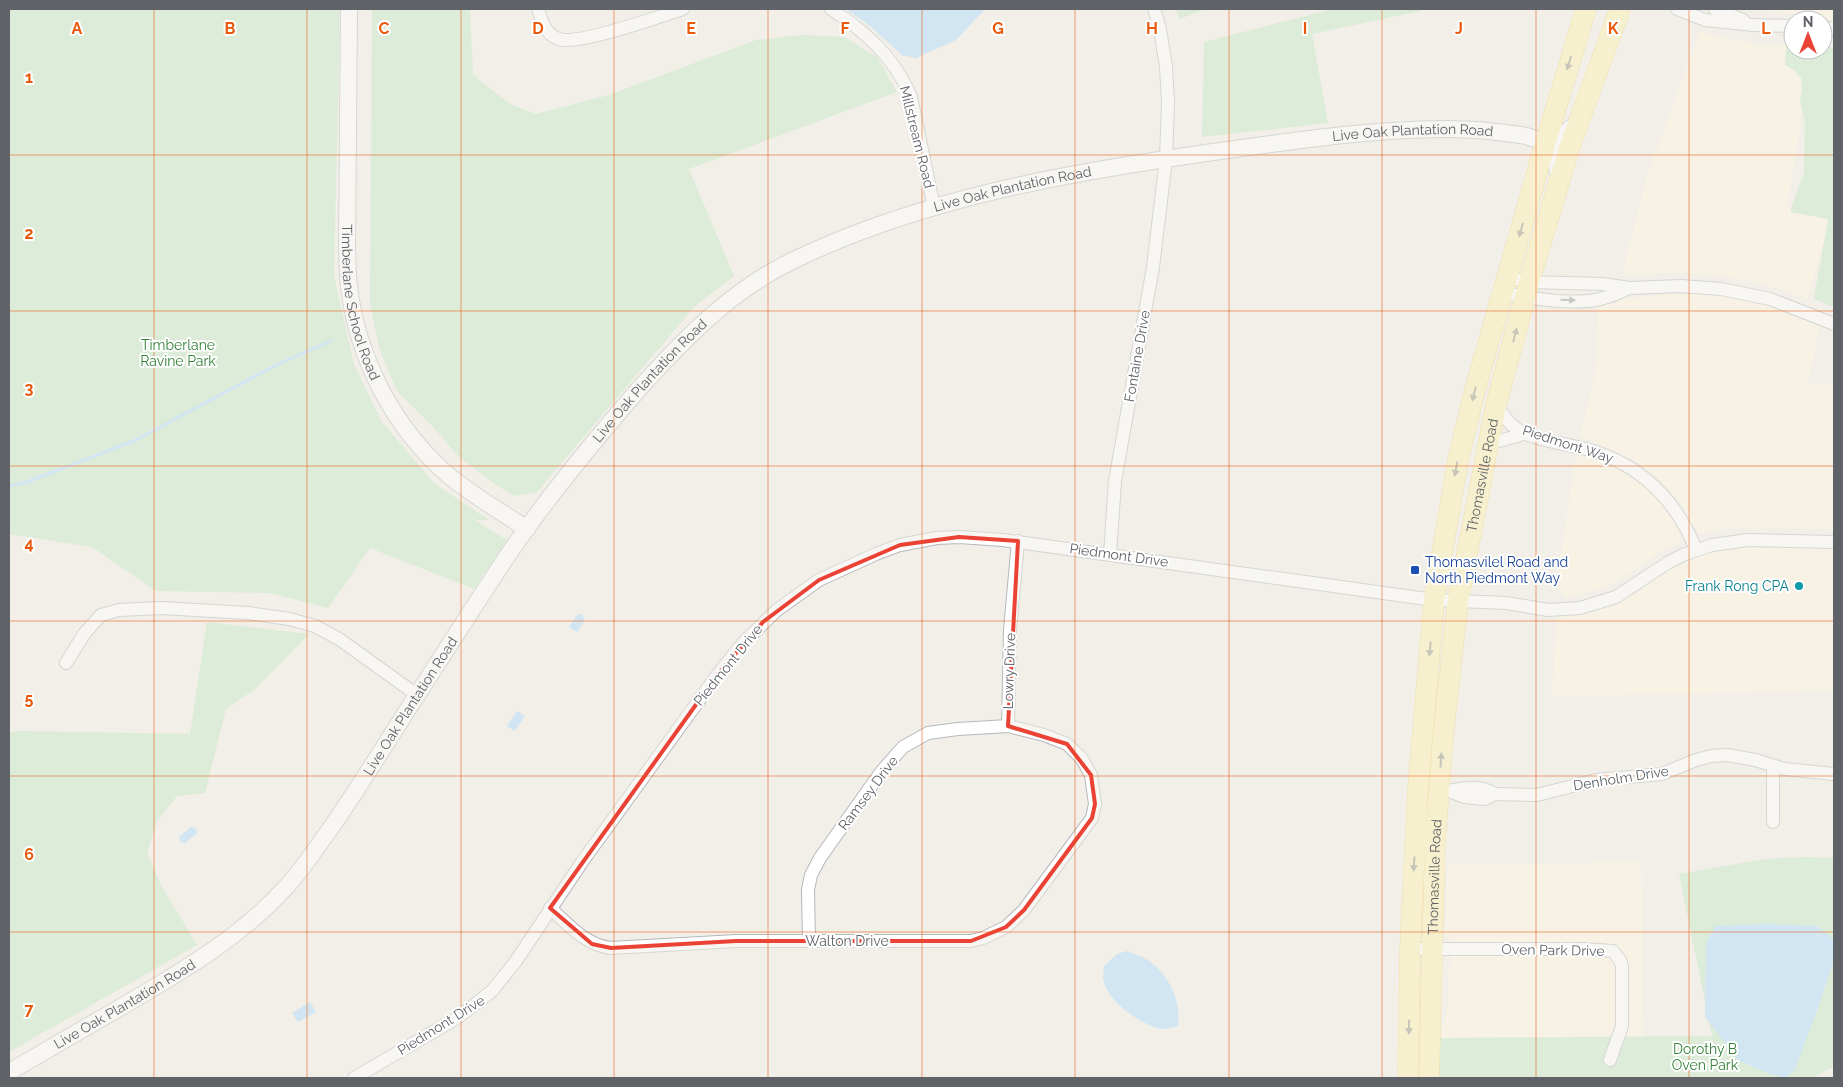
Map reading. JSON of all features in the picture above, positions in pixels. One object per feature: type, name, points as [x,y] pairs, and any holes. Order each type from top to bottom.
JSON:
[{"type":"main road","name":"Thomasville Road","points":[[1408,1078],[1410,949],[1418,789],[1434,600],[1463,439],[1476,386],[1586,9]]},
{"type":"main road","name":"Thomasville Road","points":[[1429,1078],[1435,843],[1444,791],[1443,737],[1458,600],[1496,405],[1527,290],[1579,122],[1620,9]]},
{"type":"main road","points":[[1463,439],[1488,444]]},
{"type":"main road","points":[[1408,1055],[1429,1055]]},
{"type":"street","name":"Timberlane School Road","points":[[349,9],[348,277],[354,315],[365,353],[378,384],[397,417],[431,458],[448,475],[472,493],[527,529]]},
{"type":"street","points":[[538,9],[546,30],[552,36],[568,41],[604,33],[683,9]]},
{"type":"street","name":"Millstream Road","points":[[831,9],[867,35],[897,68],[905,82],[911,97],[934,208]]},
{"type":"street","name":"Fontaine Drive","points":[[1110,554],[1115,481],[1153,267],[1166,158],[1168,102],[1166,67],[1160,29],[1154,9]]},
{"type":"street","points":[[1677,9],[1705,20],[1783,26]]},
{"type":"street","points":[[1715,9],[1754,25]]},
{"type":"street","points":[[1560,181],[1557,162],[1552,149],[1546,141],[1561,135],[1579,122]]},
{"type":"street","name":"Live Oak Plantation Road","points":[[9,1072],[187,967],[234,935],[264,910],[284,889],[304,866],[338,817],[527,529],[609,423],[651,376],[713,313],[767,273],[796,258],[846,237],[934,208],[1003,189],[1166,158],[1352,135],[1412,130],[1470,129],[1509,133],[1546,141]]},
{"type":"street","points":[[1505,285],[1575,301],[1603,298],[1630,288],[1690,286],[1730,290],[1770,299],[1834,324]]},
{"type":"street","name":"Piedmont Way","points":[[1496,405],[1511,425],[1524,434],[1603,454],[1620,461],[1638,473],[1666,497],[1690,534],[1696,550]]},
{"type":"street","points":[[1488,444],[1524,434]]},
{"type":"street","name":"Piedmont Drive","points":[[354,1078],[457,1018],[492,992],[516,962],[550,908],[718,674],[743,643],[777,610],[819,580],[900,545],[922,540],[959,537],[1018,541],[1434,600],[1507,603],[1548,610],[1580,608],[1616,597],[1669,562],[1696,550],[1730,541],[1834,542]]},
{"type":"street","name":"Lowry Drive","points":[[1018,541],[1010,630],[1008,726],[1067,744],[1082,759],[1091,775],[1094,808]]},
{"type":"street","points":[[66,663],[84,634],[101,615],[119,610],[161,608],[248,613],[289,619],[315,626],[339,638],[418,695]]},
{"type":"street","name":"Ramsey Drive","points":[[809,941],[808,890],[812,875],[820,858],[881,772],[903,747],[928,733],[1008,726]]},
{"type":"street","name":"Denholm Drive","points":[[1418,789],[1444,791],[1464,797],[1485,798],[1495,794],[1537,795],[1596,780],[1662,774],[1711,756],[1736,756],[1773,766],[1834,774]]},
{"type":"street","points":[[1773,766],[1773,822]]},
{"type":"street","name":"Walton Drive","points":[[550,908],[592,944],[611,948],[736,942],[971,941],[983,938],[1006,927],[1024,910],[1092,818],[1094,808]]},
{"type":"street","name":"Oven Park Drive","points":[[1410,949],[1583,949],[1612,951],[1620,960],[1622,966],[1622,1026],[1610,1060]]},
{"type":"highlighted area","points":[[959,537],[1018,541],[1008,726],[1067,744],[1091,775],[1095,804],[1092,818],[1024,910],[1006,927],[971,941],[736,941],[611,948],[592,944],[550,908],[718,674],[763,622],[819,580],[900,545]]},
{"type":"shaded area","points":[[1759,9],[1834,9],[1834,23],[1833,10],[1783,10],[1783,12]]},
{"type":"shaded area","points":[[1700,32],[1757,45],[1783,44],[1783,60],[1809,60],[1787,206],[1831,216],[1808,299],[1761,283],[1730,277],[1686,273],[1624,274],[1626,257],[1647,176]]},
{"type":"shaded area","points":[[1663,294],[1717,294],[1739,298],[1777,308],[1820,324],[1808,384],[1834,385],[1834,529],[1730,528],[1700,534],[1692,525],[1680,502],[1658,478],[1634,460],[1580,436],[1596,369],[1598,304]]},
{"type":"shaded area","points":[[1577,452],[1627,471],[1652,490],[1673,516],[1680,532],[1680,543],[1658,553],[1625,577],[1602,589],[1565,597],[1556,584]]},
{"type":"shaded area","points":[[1769,546],[1834,548],[1834,691],[1552,696],[1557,617],[1587,613],[1609,607],[1633,595],[1665,572],[1702,555],[1731,548]]},
{"type":"shaded area","points":[[1641,862],[1643,1036],[1440,1038],[1448,1005],[1449,968],[1452,963],[1452,940],[1449,940],[1445,935],[1448,865]]},
{"type":"green space","name":"Timberlane Ravine Park","points":[[9,9],[340,9],[334,276],[354,364],[381,421],[434,483],[489,520],[475,520],[507,540],[474,589],[370,548],[328,608],[269,593],[156,591],[92,547],[9,534]]},
{"type":"green space","points":[[372,9],[470,9],[473,75],[510,104],[536,114],[609,95],[756,40],[802,35],[844,37],[877,57],[897,92],[689,169],[734,276],[695,306],[537,492],[514,496],[493,483],[458,456],[434,428],[397,391],[379,348],[370,303]]},
{"type":"green space","points":[[1175,9],[1205,9],[1180,19]]},
{"type":"green space","points":[[1333,9],[1419,9],[1420,11],[1312,34],[1328,123],[1202,137],[1204,42]]},
{"type":"green space","points":[[1834,47],[1834,307],[1814,299],[1828,219],[1790,212],[1804,172],[1805,123],[1800,102],[1801,78],[1795,71],[1785,65],[1785,60],[1833,60]]},
{"type":"green space","points":[[207,622],[309,634],[255,689],[226,709],[205,793],[177,796],[157,821],[147,852],[161,885],[197,945],[9,1052],[9,732],[190,734]]},
{"type":"green space","name":"Dorothy B Oven Park","points":[[1834,858],[1834,1066],[1813,1078],[1438,1078],[1440,1038],[1712,1036],[1679,874],[1765,859]]},
{"type":"water","points":[[846,9],[985,9],[956,40],[916,58],[902,55],[870,26]]},
{"type":"water","points":[[582,614],[585,620],[577,632],[569,627],[577,615]]},
{"type":"water","points":[[517,711],[525,716],[515,731],[507,726]]},
{"type":"water","points":[[191,827],[195,828],[197,833],[185,843],[181,842],[179,837]]},
{"type":"water","points":[[1767,924],[1817,926],[1834,940],[1834,958],[1819,1005],[1795,1069],[1786,1078],[1770,1074],[1738,1060],[1705,1017],[1706,943],[1716,926]]},
{"type":"water","points":[[1127,951],[1149,961],[1163,974],[1176,998],[1178,1026],[1162,1029],[1144,1023],[1126,1011],[1111,995],[1103,978],[1104,966],[1117,954]]},
{"type":"water","points":[[310,1002],[316,1012],[298,1022],[292,1013]]},
{"type":"waterway","points":[[9,486],[27,482],[136,440],[276,365],[331,341]]},
{"type":"place","name":"Thomasvilel Road and North Piedmont Way","points":[[1415,570]]},
{"type":"place","name":"Frank Rong CPA","points":[[1799,586]]}]
